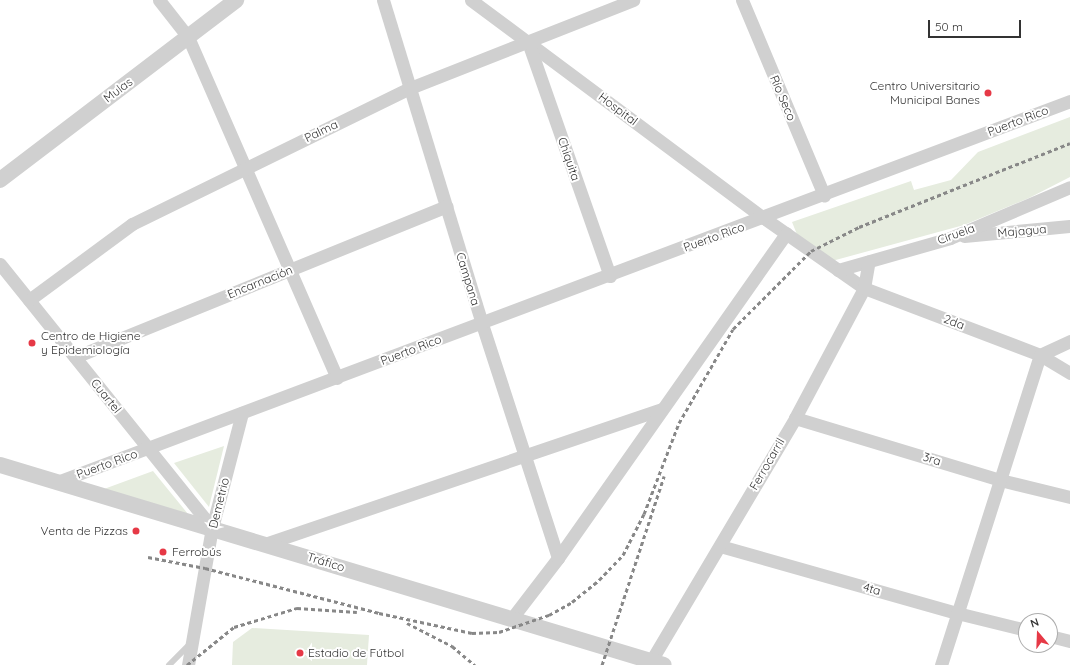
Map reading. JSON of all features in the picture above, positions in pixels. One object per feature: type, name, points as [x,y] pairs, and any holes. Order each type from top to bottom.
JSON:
[{"type":"street","points":[[159,0],[188,37],[337,378]]},
{"type":"street","name":"Mulas","points":[[0,180],[236,0]]},
{"type":"street","name":"Campana","points":[[383,0],[482,324],[558,558]]},
{"type":"street","name":"Hospital","points":[[471,0],[764,218]]},
{"type":"street","name":"Palma","points":[[29,300],[132,224],[410,88],[633,0]]},
{"type":"street","name":"Río Seco","points":[[742,0],[824,195]]},
{"type":"street","name":"Chiquita","points":[[528,42],[610,276]]},
{"type":"street","name":"Puerto Rico","points":[[57,482],[610,276],[1070,101]]},
{"type":"street","name":"Ciruela","points":[[838,270],[950,238],[1070,187]]},
{"type":"street","name":"Encarnación","points":[[75,357],[446,206]]},
{"type":"street","points":[[764,218],[838,270]]},
{"type":"street","name":"Majagua","points":[[950,238],[1070,226]]},
{"type":"street","points":[[512,618],[558,558],[661,409],[786,233]]},
{"type":"street","name":"Ferrocarril","points":[[657,663],[720,546],[795,418],[864,288],[869,261]]},
{"type":"street","name":"Cuartel","points":[[0,264],[212,528]]},
{"type":"street","name":"2da","points":[[838,270],[864,288],[1040,355],[1070,373]]},
{"type":"street","points":[[941,665],[1040,355],[1070,341]]},
{"type":"street","points":[[265,544],[661,409]]},
{"type":"street","name":"Demetrio","points":[[188,665],[212,528],[242,413]]},
{"type":"street","name":"3ra","points":[[795,418],[1000,480],[1070,497]]},
{"type":"street","name":"Tráfico","points":[[0,465],[512,618],[623,659],[657,663]]},
{"type":"street","name":"4ta","points":[[720,546],[958,613],[1018,628]]},
{"type":"street","points":[[1058,638],[1070,640]]},
{"type":"lane","points":[[169,665],[192,642]]},
{"type":"shaded area","points":[[1070,117],[1070,177],[1029,198],[964,225],[832,261],[798,237],[792,222],[911,181],[914,190],[951,180],[978,152]]},
{"type":"shaded area","points":[[224,446],[209,507],[174,463]]},
{"type":"shaded area","points":[[153,471],[188,514],[104,489]]},
{"type":"shaded area","name":"Estadio de Fútbol","points":[[252,628],[369,635],[367,665],[232,665],[233,642]]},
{"type":"railway","points":[[148,557],[205,568],[379,613],[472,633],[499,632],[549,615],[572,602],[599,580],[623,555],[644,514],[679,423],[733,329],[811,251],[859,227],[1070,143]]},
{"type":"railway","points":[[602,665],[664,476]]},
{"type":"railway","points":[[187,665],[234,627],[297,608],[357,612]]},
{"type":"railway","points":[[407,623],[452,646],[475,665]]},
{"type":"place","name":"Centro Universitario Municipal Banes","points":[[988,93]]},
{"type":"place","name":"Centro de Higiene y Epidemiología","points":[[32,343]]},
{"type":"place","name":"Venta de Pizzas","points":[[136,531]]},
{"type":"place","name":"Ferrobús","points":[[163,552]]},
{"type":"place","name":"Estadio de Fútbol","points":[[300,653]]}]
